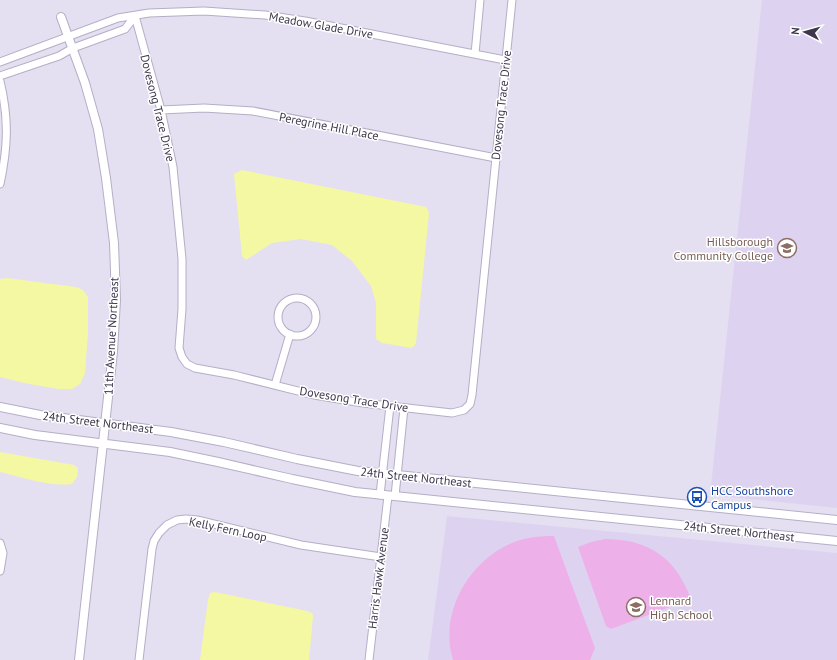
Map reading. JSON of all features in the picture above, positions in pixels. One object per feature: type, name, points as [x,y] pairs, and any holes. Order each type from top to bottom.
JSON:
[{"type":"street","points":[[475,54],[480,0]]},
{"type":"street","name":"Dovesong Trace Drive","points":[[135,16],[161,110],[173,167],[182,258],[182,309],[179,348],[182,357],[187,364],[196,368],[314,395],[404,408],[452,413],[464,410],[470,404],[472,395],[512,0]]},
{"type":"street","name":"Meadow Glade Drive","points":[[0,62],[118,18],[149,13],[204,11],[305,21],[505,60]]},
{"type":"street","points":[[0,76],[58,56],[72,48],[125,29],[135,16]]},
{"type":"street","name":"11th Avenue Northeast","points":[[61,17],[85,82],[98,129],[114,243],[116,300],[103,444],[79,660]]},
{"type":"street","points":[[0,81],[6,110],[7,138],[5,160],[0,184]]},
{"type":"street","name":"Peregrine Hill Place","points":[[161,110],[204,108],[253,111],[496,158]]},
{"type":"street","points":[[296,298],[302,298],[312,305],[316,316],[315,323],[308,332],[296,336],[290,334],[281,326],[279,314],[281,308],[285,302],[296,298]]},
{"type":"street","points":[[275,385],[290,334]]},
{"type":"street","points":[[388,496],[382,474],[390,406]]},
{"type":"street","name":"24th Street Northeast","points":[[0,407],[40,415],[171,432],[358,471],[837,520]]},
{"type":"street","points":[[388,496],[397,476],[404,408]]},
{"type":"street","name":"24th Street Northeast","points":[[0,428],[34,435],[170,452],[292,480],[355,492],[837,541]]},
{"type":"street","name":"Harris Hawk Avenue","points":[[369,660],[388,496]]},
{"type":"street","name":"Kelly Fern Loop","points":[[139,660],[154,541],[159,533],[168,525],[177,520],[197,520],[301,545],[381,556]]},
{"type":"street","points":[[0,543],[2,553],[0,571]]},
{"type":"shaded area","points":[[0,0],[837,0],[837,660],[0,660]]},
{"type":"shaded area","name":"Hillsborough Community College","points":[[762,0],[837,0],[837,508],[710,495]]},
{"type":"shaded area","points":[[242,170],[426,207],[429,213],[416,343],[412,348],[382,343],[376,339],[376,303],[371,286],[352,261],[332,245],[301,239],[272,243],[246,260],[242,256],[234,174]]},
{"type":"shaded area","points":[[7,278],[76,287],[83,290],[88,297],[88,332],[85,373],[80,384],[72,389],[59,389],[0,377],[0,279]]},
{"type":"shaded area","points":[[0,452],[74,465],[78,468],[77,477],[72,484],[64,485],[36,481],[0,472]]},
{"type":"shaded area","name":"Lennard High School","points":[[447,516],[837,553],[837,660],[428,660]]},
{"type":"shaded area","points":[[554,536],[595,648],[590,660],[453,660],[450,642],[450,623],[462,588],[473,573],[485,560],[500,549],[517,541],[535,537]]},
{"type":"shaded area","points":[[605,539],[635,543],[648,547],[659,554],[669,562],[677,572],[691,599],[611,629],[606,626],[578,547]]},
{"type":"shaded area","points":[[215,592],[312,613],[309,660],[200,660],[208,600],[210,593]]},
{"type":"place","name":"Hillsborough Community College","points":[[787,248]]},
{"type":"place","name":"HCC Southshore Campus","points":[[697,497]]},
{"type":"place","name":"Lennard High School","points":[[636,607]]}]
